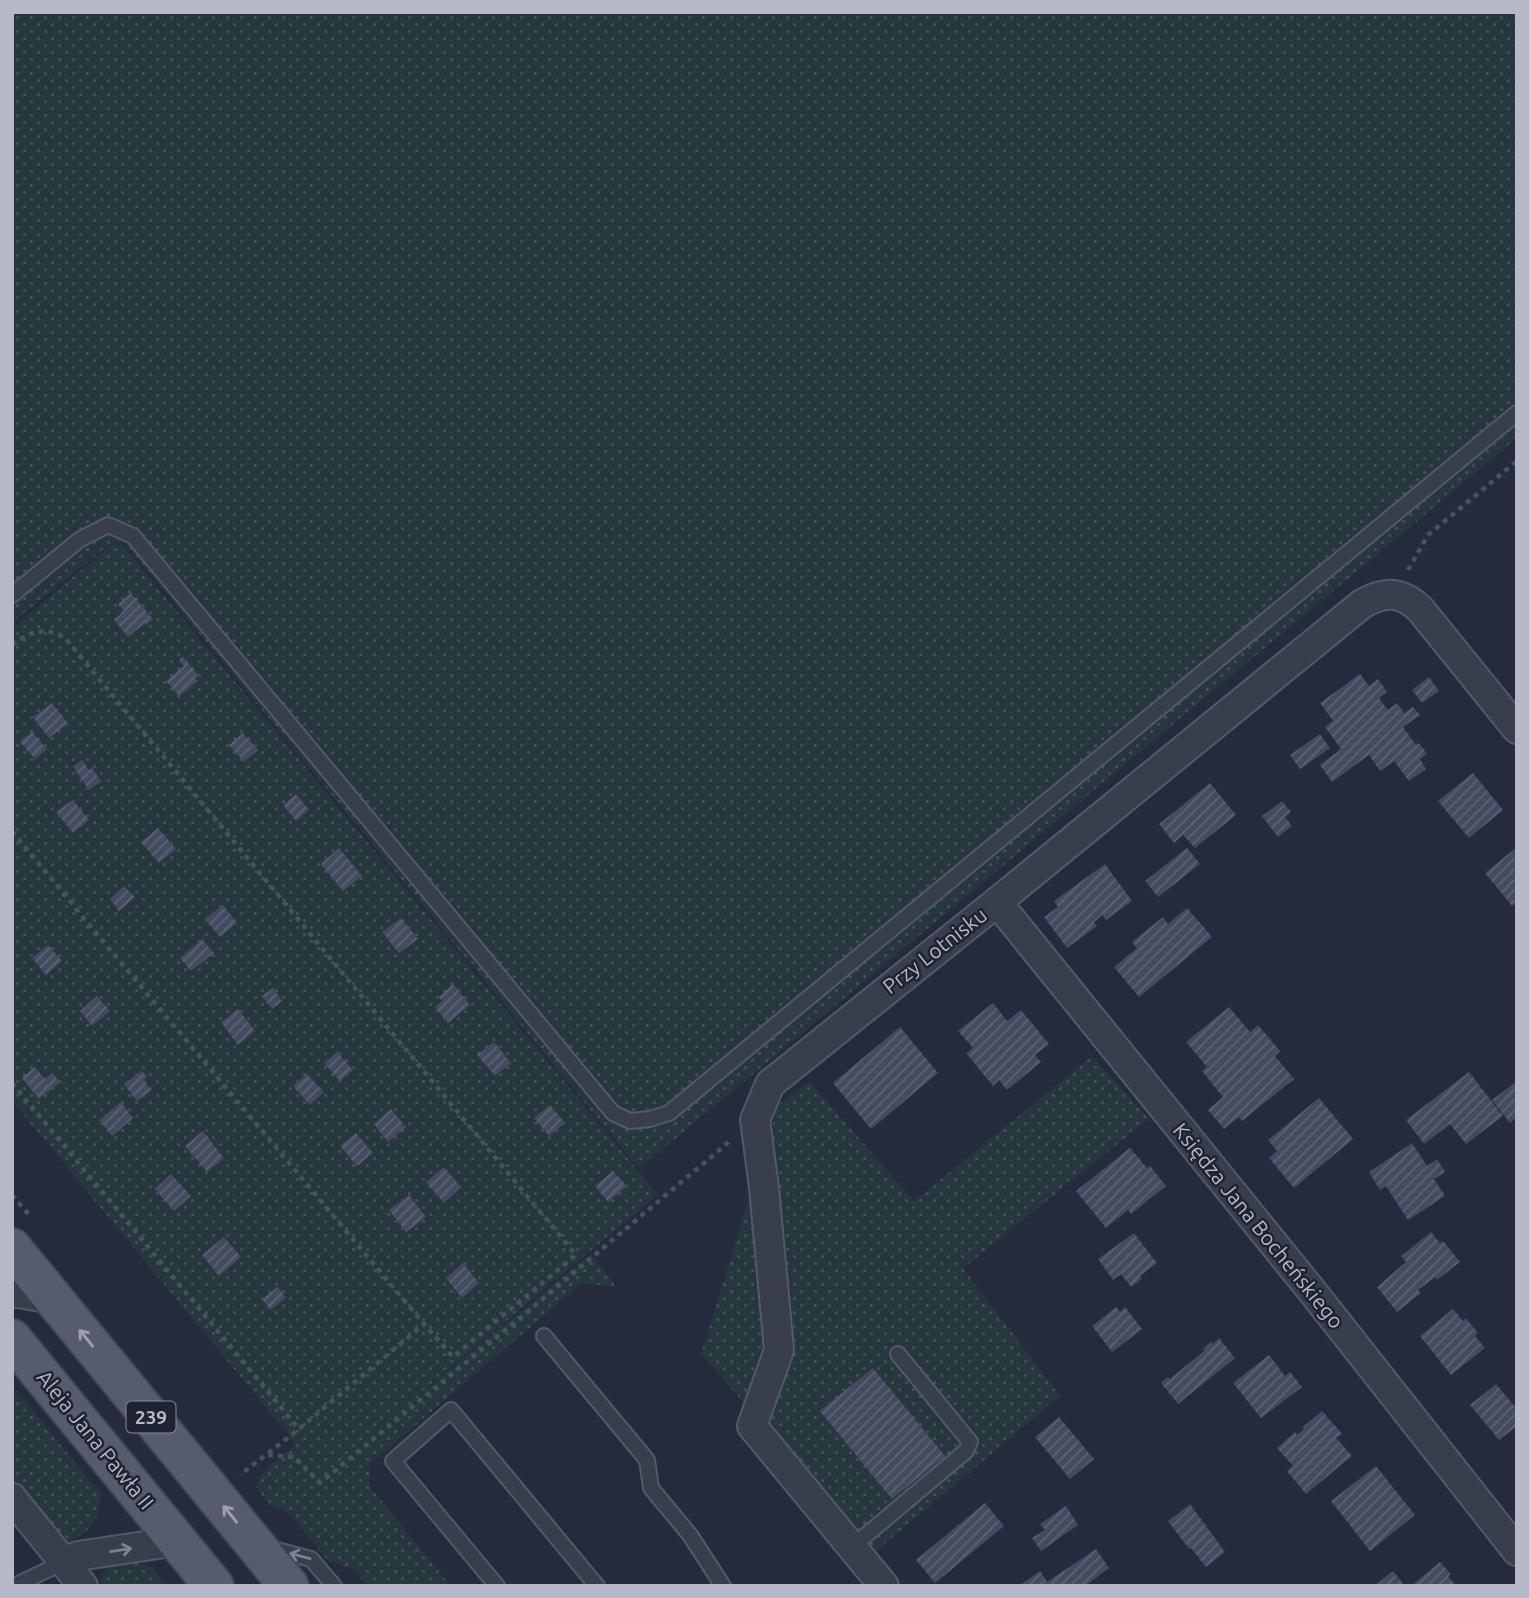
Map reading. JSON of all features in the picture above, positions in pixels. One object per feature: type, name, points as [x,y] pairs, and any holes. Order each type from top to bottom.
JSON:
[{"type":"main road","name":"239","points":[[12,1248],[289,1586]]},
{"type":"main road","name":"Aleja Jana Pawła II","points":[[12,1339],[214,1586]]},
{"type":"street","points":[[1383,596],[1403,597],[1420,609],[1517,729]]},
{"type":"street","name":"Przy Lotnisku","points":[[755,1120],[770,1084],[784,1071],[997,902],[1362,604],[1383,596]]},
{"type":"street","name":"Księdza Jana Bocheńskiego","points":[[997,902],[1312,1291],[1517,1551]]},
{"type":"street","points":[[755,1120],[779,1350],[752,1426],[884,1586]]},
{"type":"street","points":[[12,1292],[53,1298]]},
{"type":"street","points":[[12,1499],[83,1586]]},
{"type":"street","points":[[64,1562],[79,1556],[178,1541]]},
{"type":"lane","points":[[12,595],[79,540],[108,525],[133,536],[613,1113],[630,1121],[650,1119],[668,1113],[1517,413]]},
{"type":"lane","points":[[544,1336],[647,1460],[651,1488],[690,1535],[723,1586]]},
{"type":"lane","points":[[852,1548],[966,1451],[970,1443],[898,1354]]},
{"type":"lane","points":[[497,1586],[394,1461],[451,1410],[597,1586]]},
{"type":"lane","points":[[255,1545],[311,1559],[334,1586]]},
{"type":"lane","points":[[14,1586],[64,1562]]},
{"type":"path","points":[[1383,596],[1428,535],[1517,461]]},
{"type":"path","points":[[12,645],[33,632],[58,633],[66,639],[576,1255],[453,1357],[12,831]]},
{"type":"path","points":[[12,1083],[299,1429]]},
{"type":"path","points":[[266,1455],[294,1457],[320,1483],[755,1120]]},
{"type":"path","points":[[215,1495],[299,1429],[424,1324]]},
{"type":"shaded area","points":[[12,12],[1517,12],[1517,438],[639,1169],[123,541],[110,544],[12,623]]},
{"type":"shaded area","points":[[121,543],[658,1195],[380,1426],[591,1254],[617,1287],[582,1283],[369,1465],[370,1487],[451,1586],[368,1586],[354,1570],[328,1561],[290,1515],[282,1509],[270,1506],[256,1487],[268,1468],[296,1444],[12,1101],[12,628],[111,545]]},
{"type":"shaded area","points":[[1092,1056],[1149,1119],[963,1268],[1060,1396],[874,1553],[701,1354],[778,1105],[809,1081],[914,1201]]},
{"type":"shaded area","points":[[12,1385],[100,1493],[99,1511],[92,1525],[64,1543],[53,1538],[12,1482]]},
{"type":"shaded area","points":[[133,1560],[153,1568],[168,1586],[101,1586],[106,1568]]},
{"type":"building","points":[[131,593],[153,619],[128,637],[114,620],[124,611],[118,604]]},
{"type":"building","points":[[183,657],[198,675],[195,678],[198,681],[179,696],[166,681],[184,666],[179,660]]},
{"type":"building","points":[[1360,674],[1369,686],[1378,679],[1387,692],[1379,698],[1388,710],[1397,703],[1404,713],[1413,707],[1420,715],[1403,727],[1416,745],[1419,743],[1427,754],[1420,759],[1426,769],[1409,781],[1394,761],[1380,771],[1369,755],[1332,782],[1320,765],[1341,749],[1325,727],[1333,721],[1320,703]]},
{"type":"building","points":[[1429,677],[1439,691],[1422,703],[1412,690]]},
{"type":"building","points":[[52,703],[68,723],[49,738],[33,717]]},
{"type":"building","points":[[32,732],[47,749],[35,759],[20,742]]},
{"type":"building","points":[[243,733],[258,750],[244,762],[229,745]]},
{"type":"building","points":[[1320,734],[1330,748],[1300,769],[1290,755]]},
{"type":"building","points":[[82,760],[101,781],[89,790],[73,767]]},
{"type":"building","points":[[1473,773],[1503,810],[1469,838],[1438,801]]},
{"type":"building","points":[[1210,783],[1236,815],[1195,848],[1183,835],[1174,843],[1159,824]]},
{"type":"building","points":[[296,794],[309,810],[296,821],[283,805]]},
{"type":"building","points":[[73,800],[89,820],[73,833],[56,812]]},
{"type":"building","points":[[1282,801],[1291,812],[1285,817],[1292,826],[1278,837],[1262,816]]},
{"type":"building","points":[[158,828],[176,849],[159,863],[141,842]]},
{"type":"building","points":[[1517,847],[1517,902],[1512,906],[1485,873]]},
{"type":"building","points":[[339,848],[362,876],[343,891],[321,864]]},
{"type":"building","points":[[1187,848],[1200,864],[1158,897],[1145,881]]},
{"type":"building","points":[[1105,864],[1132,901],[1106,920],[1102,915],[1094,922],[1097,926],[1067,948],[1044,917],[1058,907],[1054,901]]},
{"type":"building","points":[[124,886],[135,897],[119,911],[110,899]]},
{"type":"building","points":[[223,905],[237,923],[220,937],[205,919]]},
{"type":"building","points":[[1187,908],[1212,937],[1139,997],[1114,967],[1137,948],[1132,942],[1163,917],[1168,924]]},
{"type":"building","points":[[401,918],[418,939],[399,953],[382,932]]},
{"type":"building","points":[[202,939],[214,953],[191,971],[180,958]]},
{"type":"building","points":[[48,945],[62,961],[46,975],[32,958]]},
{"type":"building","points":[[453,984],[470,1005],[448,1023],[435,1007],[442,1001],[439,997]]},
{"type":"building","points":[[273,988],[282,1001],[272,1009],[262,996]]},
{"type":"building","points":[[97,996],[110,1011],[92,1026],[80,1011]]},
{"type":"building","points":[[993,1003],[1007,1021],[1021,1010],[1049,1044],[1035,1055],[1041,1062],[1007,1090],[999,1080],[993,1086],[966,1053],[973,1048],[958,1031]]},
{"type":"building","points":[[1229,1007],[1250,1032],[1258,1025],[1280,1051],[1275,1056],[1294,1079],[1242,1121],[1239,1117],[1224,1129],[1208,1110],[1223,1097],[1202,1071],[1207,1067],[1186,1042]]},
{"type":"building","points":[[238,1009],[255,1031],[238,1045],[221,1022]]},
{"type":"building","points":[[900,1027],[938,1073],[871,1129],[833,1083]]},
{"type":"building","points":[[494,1042],[511,1063],[495,1076],[477,1055]]},
{"type":"building","points":[[337,1052],[353,1070],[340,1081],[324,1063]]},
{"type":"building","points":[[35,1067],[45,1079],[52,1073],[60,1082],[39,1099],[22,1078]]},
{"type":"building","points":[[142,1071],[151,1090],[137,1101],[124,1084]]},
{"type":"building","points":[[1469,1072],[1503,1116],[1466,1144],[1450,1124],[1424,1144],[1406,1120]]},
{"type":"building","points":[[307,1074],[324,1092],[310,1105],[293,1086]]},
{"type":"building","points":[[1517,1081],[1517,1117],[1510,1123],[1492,1100]]},
{"type":"building","points":[[1319,1098],[1353,1139],[1294,1188],[1269,1158],[1277,1151],[1268,1140]]},
{"type":"building","points":[[121,1102],[133,1118],[112,1136],[99,1120]]},
{"type":"building","points":[[550,1105],[565,1123],[549,1136],[534,1118]]},
{"type":"building","points":[[391,1109],[406,1127],[388,1142],[374,1124]]},
{"type":"building","points":[[203,1131],[224,1158],[207,1172],[185,1146]]},
{"type":"building","points":[[356,1133],[373,1153],[357,1166],[340,1146]]},
{"type":"building","points":[[1412,1143],[1427,1166],[1437,1159],[1445,1172],[1434,1179],[1445,1196],[1408,1220],[1386,1186],[1380,1190],[1369,1172]]},
{"type":"building","points":[[1130,1148],[1147,1168],[1150,1166],[1166,1186],[1131,1214],[1128,1210],[1106,1228],[1076,1191]]},
{"type":"building","points":[[444,1167],[461,1187],[444,1203],[426,1182]]},
{"type":"building","points":[[613,1171],[627,1186],[608,1202],[595,1186]]},
{"type":"building","points":[[171,1174],[191,1196],[174,1211],[155,1189]]},
{"type":"building","points":[[409,1195],[426,1217],[406,1232],[389,1210]]},
{"type":"building","points":[[1431,1232],[1440,1243],[1443,1241],[1460,1262],[1437,1280],[1435,1277],[1418,1290],[1421,1293],[1397,1312],[1377,1287],[1406,1262],[1401,1256]]},
{"type":"building","points":[[1134,1233],[1157,1263],[1131,1287],[1121,1274],[1113,1280],[1098,1259]]},
{"type":"building","points":[[224,1237],[241,1257],[219,1276],[202,1255]]},
{"type":"building","points":[[463,1263],[479,1283],[462,1298],[446,1278]]},
{"type":"building","points":[[278,1287],[286,1298],[270,1310],[262,1299]]},
{"type":"building","points":[[1116,1307],[1120,1312],[1125,1307],[1142,1329],[1112,1352],[1092,1326]]},
{"type":"building","points":[[1453,1309],[1463,1321],[1466,1318],[1478,1333],[1475,1336],[1485,1348],[1451,1375],[1420,1336]]},
{"type":"building","points":[[1219,1338],[1235,1358],[1178,1404],[1161,1383],[1168,1377],[1170,1379]]},
{"type":"building","points":[[1269,1355],[1285,1376],[1290,1372],[1302,1387],[1261,1418],[1233,1383]]},
{"type":"building","points":[[873,1368],[945,1456],[892,1499],[820,1411]]},
{"type":"building","points":[[1496,1384],[1517,1409],[1517,1426],[1499,1440],[1470,1405]]},
{"type":"building","points":[[1322,1411],[1342,1434],[1336,1438],[1352,1456],[1306,1494],[1287,1471],[1293,1466],[1277,1448],[1295,1432],[1297,1435]]},
{"type":"building","points":[[1059,1417],[1094,1459],[1070,1479],[1035,1437]]},
{"type":"building","points":[[1376,1466],[1415,1515],[1370,1551],[1331,1501]]},
{"type":"building","points":[[985,1503],[1004,1526],[935,1583],[916,1560]]},
{"type":"building","points":[[1190,1504],[1225,1552],[1206,1567],[1168,1521]]},
{"type":"building","points":[[1066,1506],[1078,1525],[1041,1551],[1032,1538],[1045,1530],[1040,1524]]},
{"type":"building","points":[[1096,1549],[1109,1568],[1085,1586],[1019,1586],[1040,1571],[1047,1582]]},
{"type":"building","points":[[1440,1562],[1451,1574],[1448,1576],[1456,1586],[1411,1586]]},
{"type":"building","points":[[1393,1571],[1405,1586],[1374,1586]]}]
